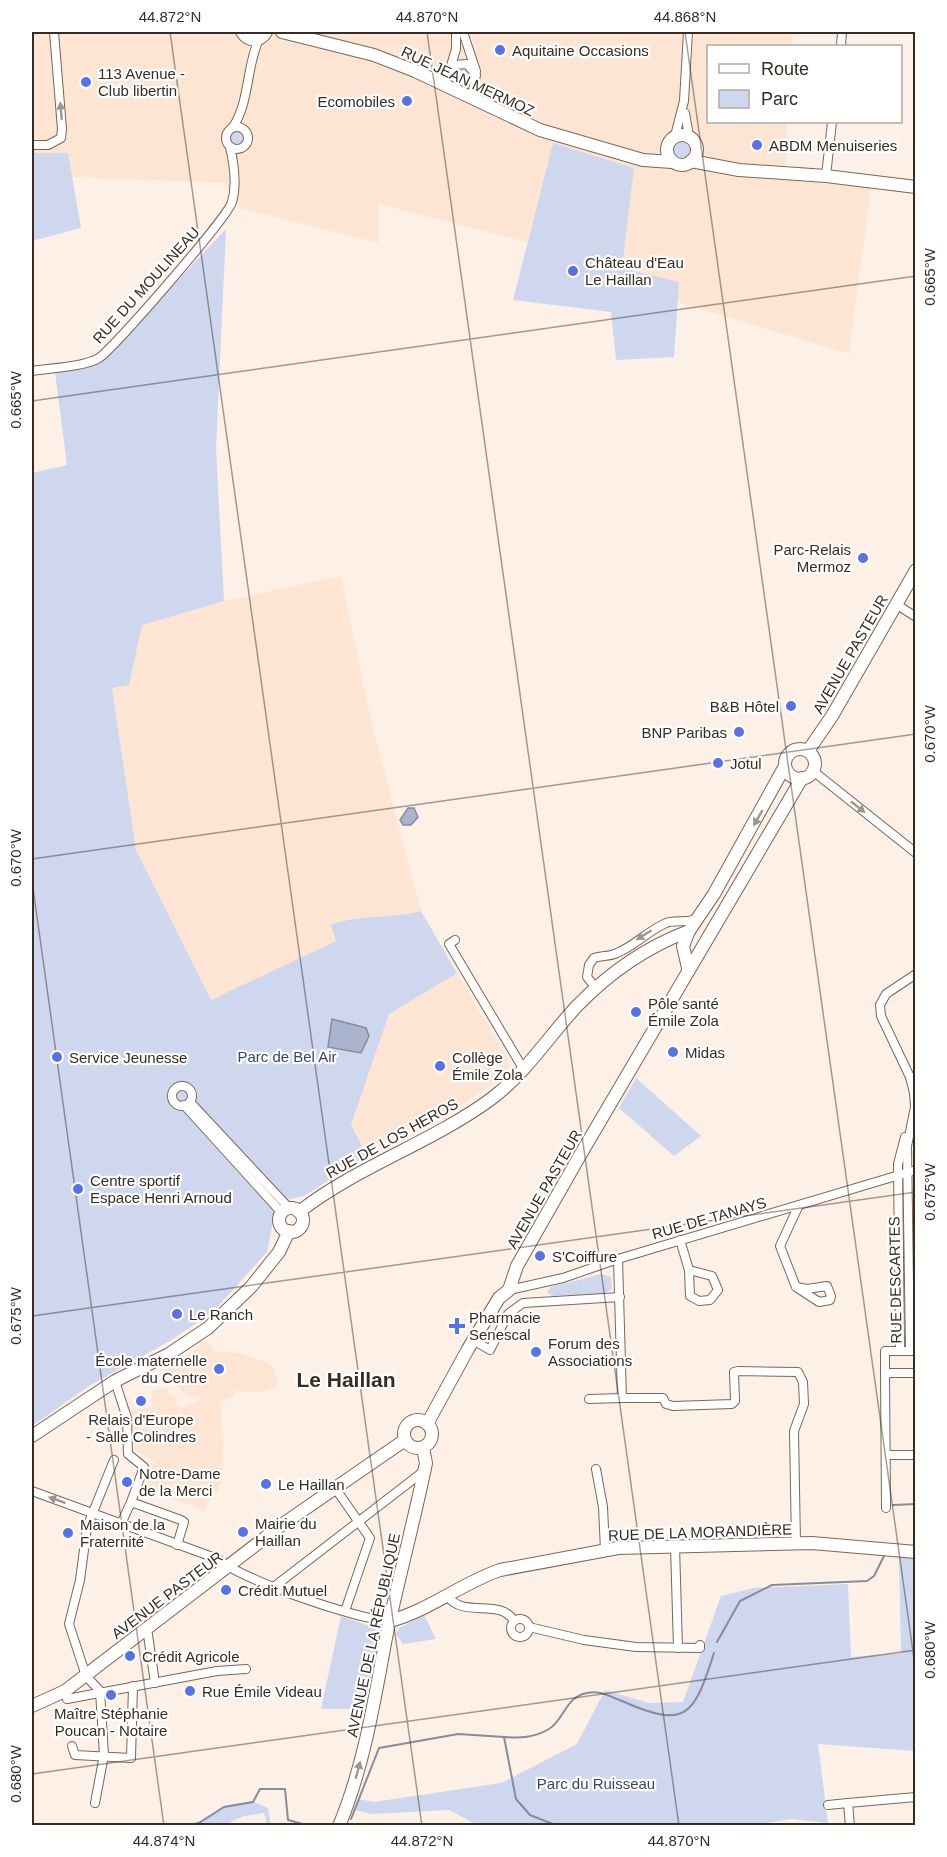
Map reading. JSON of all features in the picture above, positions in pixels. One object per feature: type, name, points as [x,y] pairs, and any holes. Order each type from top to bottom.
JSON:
[{"type":"street","points":[[32,145],[48,145],[61,138],[54,32]]},
{"type":"street","points":[[688,32],[684,100],[667,153],[672,162],[682,165],[692,161],[728,168],[826,176],[915,187]]},
{"type":"street","name":"RUE JEAN MERMOZ","points":[[251,35],[286,33],[374,55],[433,80],[448,77],[471,95],[540,130],[632,158],[672,162]]},
{"type":"street","points":[[242,111],[233,127],[227,131],[225,138],[231,147],[241,148],[248,139],[244,129],[242,111],[252,61],[251,35]]},
{"type":"street","points":[[460,35],[476,75],[471,95]]},
{"type":"street","points":[[448,77],[460,35]]},
{"type":"street","points":[[448,77],[463,63],[471,66],[476,75]]},
{"type":"street","points":[[684,100],[697,153],[692,161]]},
{"type":"street","points":[[826,176],[832,123]]},
{"type":"street","points":[[233,127],[244,129]]},
{"type":"street","points":[[632,158],[655,151],[671,140],[692,140],[710,158],[728,168]]},
{"type":"street","name":"RUE DU MOULINEAU","points":[[32,371],[95,360],[104,353],[228,212],[234,191],[231,147]]},
{"type":"street","name":"RUE DU MOULINEAU","points":[[234,168],[241,148]]},
{"type":"street","name":"AVENUE PASTEUR","points":[[683,951],[689,931],[785,766],[786,757],[792,751],[808,751],[832,716],[915,570]]},
{"type":"street","points":[[896,604],[914,616]]},
{"type":"street","points":[[807,774],[814,759],[808,751]]},
{"type":"street","points":[[785,766],[791,775],[807,774],[915,853]]},
{"type":"street","name":"AVENUE PASTEUR","points":[[427,1424],[473,1340],[499,1298],[509,1290],[517,1266],[688,968],[696,961],[807,774]]},
{"type":"street","points":[[596,988],[588,977],[589,965],[594,958],[615,954],[668,922],[680,920],[688,922],[705,917],[711,922],[710,936]]},
{"type":"street","name":"RUE DE LOS HEROS","points":[[290,1211],[463,1117],[494,1096],[524,1070],[576,1007],[596,988],[644,951],[689,931]]},
{"type":"street","points":[[455,940],[449,944],[524,1070]]},
{"type":"street","points":[[663,941],[671,942],[683,951],[688,968]]},
{"type":"street","points":[[912,1119],[913,1076],[881,1016],[880,1005],[886,994],[915,974]]},
{"type":"street","points":[[187,1104],[302,1223],[297,1230],[289,1231],[279,1222],[290,1211]]},
{"type":"street","name":"RUE DESCARTES","points":[[912,1119],[907,1146],[912,1171],[913,1351]]},
{"type":"street","name":"RUE DESCARTES","points":[[900,1351],[899,1154],[912,1119]]},
{"type":"street","name":"RUE DE TANAYS","points":[[509,1290],[532,1287],[618,1258],[798,1207],[912,1171]]},
{"type":"street","points":[[796,1287],[780,1246],[798,1207]]},
{"type":"street","points":[[32,1436],[115,1381],[169,1354],[228,1311],[279,1252],[289,1231]]},
{"type":"street","points":[[680,1240],[689,1270]]},
{"type":"street","points":[[618,1258],[622,1398]]},
{"type":"street","points":[[473,1340],[490,1350],[508,1314],[523,1304],[620,1296]]},
{"type":"street","points":[[886,1508],[885,1351],[913,1351]]},
{"type":"street","points":[[589,1399],[663,1398],[666,1404],[673,1406],[732,1404],[735,1401],[734,1372],[798,1372],[803,1382],[804,1404],[794,1431],[796,1544]]},
{"type":"street","points":[[885,1373],[915,1373]]},
{"type":"street","points":[[115,1381],[127,1418],[129,1454],[144,1467],[121,1524]]},
{"type":"street","points":[[419,1420],[427,1424],[432,1437],[423,1448],[414,1448],[405,1440],[404,1430],[410,1423],[419,1420]]},
{"type":"street","name":"AVENUE PASTEUR","points":[[32,1706],[65,1691],[335,1488],[405,1440]]},
{"type":"street","name":"AVENUE DE LA RÉPUBLIQUE","points":[[339,1826],[349,1803],[364,1750],[424,1471],[423,1448]]},
{"type":"street","points":[[886,1455],[915,1455]]},
{"type":"street","points":[[95,1803],[104,1755],[100,1691],[86,1676],[69,1624],[80,1580],[87,1527],[114,1460]]},
{"type":"street","points":[[596,1469],[605,1550]]},
{"type":"street","points":[[275,1586],[424,1471]]},
{"type":"street","points":[[335,1488],[370,1538],[345,1611]]},
{"type":"street","points":[[32,1491],[218,1559],[228,1568],[275,1586],[345,1611],[390,1621]]},
{"type":"street","points":[[131,1502],[184,1522],[177,1545]]},
{"type":"street","name":"RUE DE LA MORANDIÈRE","points":[[390,1621],[413,1614],[448,1597],[484,1575],[605,1550],[675,1546],[796,1544],[915,1552]]},
{"type":"street","points":[[675,1546],[678,1648]]},
{"type":"street","points":[[448,1597],[461,1608],[486,1608],[509,1614],[514,1621],[512,1630],[518,1636],[526,1635],[529,1627]]},
{"type":"street","points":[[514,1621],[524,1620],[529,1627],[584,1640],[636,1647],[700,1648],[700,1645]]},
{"type":"street","points":[[147,1628],[155,1683]]},
{"type":"street","points":[[67,1699],[100,1691],[217,1671],[246,1669]]},
{"type":"street","points":[[72,1746],[75,1755],[131,1758],[133,1686]]},
{"type":"street","points":[[828,1804],[915,1797]]},
{"type":"street","points":[[848,1803],[850,1826]]},
{"type":"shaded area","points":[[32,32],[793,32],[792,45],[707,45],[707,123],[787,123],[786,180],[871,188],[849,354],[678,302],[679,282],[622,269],[634,168],[553,143],[527,242],[378,204],[378,243],[240,208],[224,183],[70,177],[68,153],[32,153]]},
{"type":"shaded area","points":[[341,576],[371,720],[421,911],[399,917],[342,921],[332,925],[336,941],[211,1001],[136,850],[112,688],[129,685],[142,625],[224,601]]},
{"type":"shaded area","points":[[408,808],[414,808],[418,817],[411,825],[403,825],[400,820]]},
{"type":"shaded area","name":"Collège Émile Zola","points":[[457,973],[508,1059],[508,1073],[446,1116],[435,1117],[382,1144],[381,1150],[367,1156],[351,1125],[389,1014]]},
{"type":"shaded area","points":[[332,1019],[366,1028],[369,1036],[361,1053],[328,1047]]},
{"type":"shaded area","points":[[206,1341],[217,1352],[241,1353],[272,1365],[278,1386],[260,1392],[235,1391],[234,1397],[220,1401],[222,1438],[224,1439],[221,1482],[219,1490],[209,1501],[205,1511],[144,1487],[154,1461],[135,1450],[130,1410],[152,1408],[152,1391],[157,1389],[168,1388],[168,1393],[175,1397],[176,1405],[181,1408],[202,1399],[195,1395],[191,1397],[185,1394],[175,1384],[165,1380],[165,1364],[192,1351]]},
{"type":"green space","points":[[459,68],[466,68],[473,76],[467,87],[452,79],[453,72]]},
{"type":"green space","points":[[237,130],[242,132],[244,137],[242,142],[237,144],[232,142],[230,137],[232,132]]},
{"type":"green space","points":[[682,140],[688,143],[691,149],[688,155],[682,158],[676,155],[673,149],[676,143]]},
{"type":"green space","points":[[553,143],[634,168],[622,268],[679,282],[674,357],[616,360],[611,312],[513,300]]},
{"type":"green space","points":[[32,153],[68,153],[81,228],[32,241]]},
{"type":"green space","name":"Parc de Bel Air","points":[[226,229],[216,448],[224,601],[142,625],[129,685],[112,688],[136,850],[211,1000],[336,941],[331,925],[353,919],[421,911],[457,973],[389,1014],[351,1125],[367,1156],[304,1196],[277,1202],[267,1252],[214,1311],[173,1339],[89,1386],[32,1426],[32,473],[67,465],[55,372],[100,363]]},
{"type":"green space","points":[[636,1078],[701,1136],[674,1156],[619,1108]]},
{"type":"green space","points":[[601,1274],[611,1277],[612,1289],[604,1294],[552,1296],[547,1292],[551,1287]]},
{"type":"green space","name":"Parc du Ruisseau","points":[[899,1556],[915,1557],[915,1751],[818,1744],[828,1823],[791,1819],[748,1826],[479,1826],[449,1810],[372,1814],[354,1810],[358,1799],[374,1802],[501,1783],[577,1744],[605,1690],[649,1703],[683,1702],[721,1596],[754,1588],[848,1584],[851,1657],[901,1653]]},
{"type":"green space","points":[[424,1615],[436,1639],[403,1644],[396,1634],[399,1628]]},
{"type":"green space","points":[[341,1616],[375,1628],[380,1636],[364,1709],[321,1709]]},
{"type":"green space","points":[[252,1801],[268,1808],[271,1825],[267,1825],[264,1813],[244,1816],[224,1825],[177,1825],[198,1822],[223,1806]]},
{"type":"waterway","points":[[893,1505],[916,1504]]},
{"type":"waterway","points":[[717,1642],[740,1601],[772,1585],[867,1581],[874,1576],[885,1554]]},
{"type":"waterway","points":[[504,1737],[527,1737],[549,1729],[559,1720],[574,1699],[587,1693],[605,1694],[644,1710],[661,1714],[674,1715],[685,1711],[700,1691],[714,1653]]},
{"type":"waterway","points":[[351,1819],[379,1748],[458,1734],[504,1737],[516,1799],[530,1815],[558,1826]]},
{"type":"waterway","points":[[187,1826],[199,1823],[224,1807],[253,1802],[260,1789],[285,1789],[288,1820],[310,1826]]},
{"type":"waterway","points":[[327,1826],[331,1825]]},
{"type":"place","name":"Aquitaine Occasions","points":[[500,50]]},
{"type":"place","name":"113 Avenue - Club libertin","points":[[86,82]]},
{"type":"place","name":"Ecomobiles","points":[[407,101]]},
{"type":"place","name":"ABDM Menuiseries","points":[[757,145]]},
{"type":"place","name":"Château d'Eau Le Haillan","points":[[573,271]]},
{"type":"place","name":"Parc-Relais Mermoz","points":[[863,558]]},
{"type":"place","name":"B&B Hôtel","points":[[791,706]]},
{"type":"place","name":"BNP Paribas","points":[[739,732]]},
{"type":"place","name":"Jotul","points":[[718,763]]},
{"type":"place","name":"Pôle santé Émile Zola","points":[[636,1012]]},
{"type":"place","name":"Midas","points":[[673,1052]]},
{"type":"place","name":"Service Jeunesse","points":[[57,1057]]},
{"type":"place","name":"Collège Émile Zola","points":[[440,1066]]},
{"type":"place","name":"Centre sportif Espace Henri Arnoud","points":[[78,1189]]},
{"type":"place","name":"S'Coiffure","points":[[540,1256]]},
{"type":"place","name":"Le Ranch","points":[[177,1314]]},
{"type":"place","name":"Pharmacie Senescal","points":[[457,1326]]},
{"type":"place","name":"Forum des Associations","points":[[536,1352]]},
{"type":"place","name":"École maternelle du Centre","points":[[219,1369]]},
{"type":"place","name":"Relais d'Europe - Salle Colindres","points":[[141,1401]]},
{"type":"place","name":"Notre-Dame de la Merci","points":[[127,1482]]},
{"type":"place","name":"Le Haillan","points":[[266,1484]]},
{"type":"place","name":"Mairie du Haillan","points":[[243,1532]]},
{"type":"place","name":"Maison de la Fraternité","points":[[68,1533]]},
{"type":"place","name":"Crédit Mutuel","points":[[226,1590]]},
{"type":"place","name":"Crédit Agricole","points":[[130,1656]]},
{"type":"place","name":"Rue Émile Videau","points":[[190,1691]]},
{"type":"place","name":"Maître Stéphanie Poucan - Notaire","points":[[111,1695]]},
{"type":"district","name":"Le Haillan","points":[[346,1379]]}]
